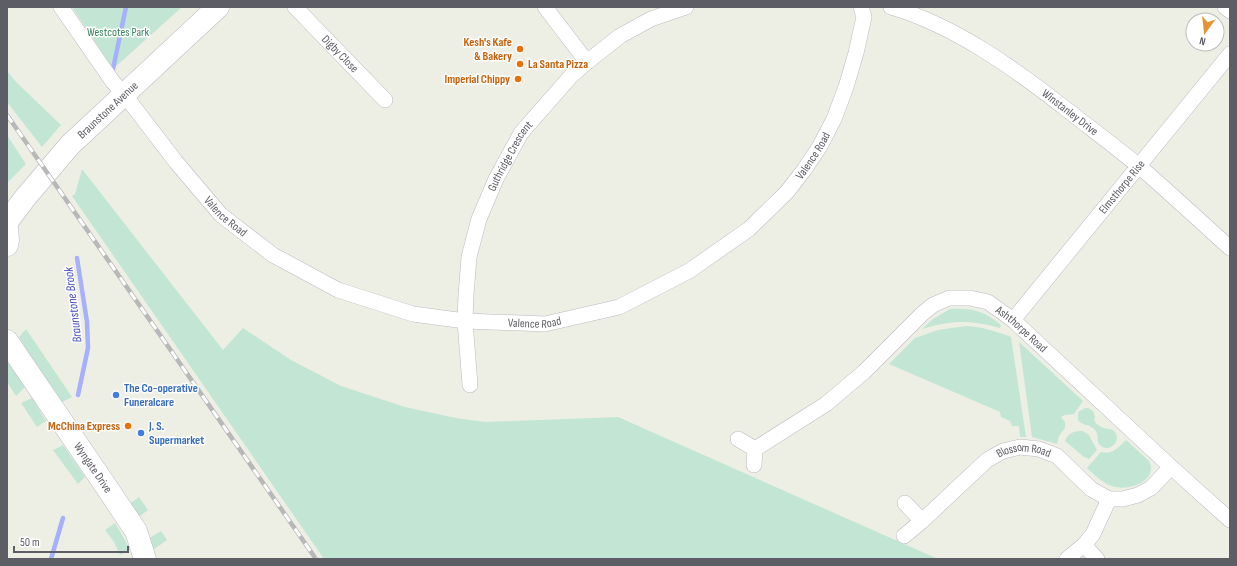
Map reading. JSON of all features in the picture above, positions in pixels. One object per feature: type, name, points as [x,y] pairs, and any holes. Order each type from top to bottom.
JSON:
[{"type":"street","name":"Valence Road","points":[[61,7],[113,82],[124,94],[176,162],[221,215],[273,254],[338,290],[413,314],[465,321],[545,324],[619,307],[689,271],[749,229],[787,192],[820,146],[834,119],[846,87],[856,53],[864,17],[861,7]]},
{"type":"street","name":"Braunstone Avenue","points":[[7,222],[25,198],[70,145],[218,7]]},
{"type":"street","name":"Digby Close","points":[[295,7],[385,100]]},
{"type":"street","points":[[545,7],[587,62]]},
{"type":"street","name":"Guthridge Crescent","points":[[470,385],[465,321],[469,257],[479,219],[496,179],[521,133],[571,76],[620,36],[651,19],[686,7]]},
{"type":"street","name":"Winstanley Drive","points":[[891,7],[925,20],[967,40],[1008,66],[1046,93],[1139,166],[1230,248]]},
{"type":"street","points":[[1224,7],[1230,11]]},
{"type":"street","name":"Elmsthorpe Rise","points":[[1013,320],[1230,54]]},
{"type":"street","points":[[7,229],[7,244]]},
{"type":"street","name":"Ashthorpe Road","points":[[755,449],[826,404],[864,372],[933,305],[949,298],[970,298],[988,302],[1013,320],[1230,520]]},
{"type":"street","name":"Wyngate Drive","points":[[7,341],[136,531],[145,559]]},
{"type":"street","points":[[738,438],[755,449],[754,465]]},
{"type":"street","name":"Blossom Road","points":[[904,536],[987,460],[1003,451],[1020,447],[1039,449],[1057,456],[1091,489],[1109,499]]},
{"type":"street","points":[[1067,559],[1084,545],[1093,534],[1109,499],[1123,499],[1138,495],[1151,488],[1171,467]]},
{"type":"street","points":[[905,503],[922,521]]},
{"type":"street","points":[[1084,545],[1097,559]]},
{"type":"green space","name":"Westcotes Park","points":[[72,7],[182,7],[113,69]]},
{"type":"green space","points":[[7,71],[16,82],[61,125],[42,147],[7,102]]},
{"type":"green space","points":[[7,135],[26,164],[7,183]]},
{"type":"green space","points":[[82,169],[223,350],[243,328],[291,360],[341,386],[405,407],[456,418],[485,422],[618,417],[938,559],[324,559],[72,196],[75,194]]},
{"type":"green space","points":[[950,309],[978,311],[989,316],[1001,325],[1000,328],[970,322],[961,322],[943,324],[922,329],[933,319]]},
{"type":"green space","points":[[966,326],[978,327],[1011,337],[1026,437],[1020,437],[1019,426],[1012,426],[1010,421],[1001,417],[1000,412],[889,364],[915,338],[938,330]]},
{"type":"green space","points":[[26,329],[72,397],[60,403],[19,337]]},
{"type":"green space","points":[[1019,342],[1083,401],[1074,414],[1061,417],[1065,422],[1065,428],[1059,436],[1057,444],[1032,437]]},
{"type":"green space","points":[[7,360],[25,387],[16,396],[7,382]]},
{"type":"green space","points":[[32,398],[46,421],[37,427],[21,403]]},
{"type":"green space","points":[[1085,408],[1093,411],[1095,417],[1094,420],[1097,424],[1103,428],[1114,431],[1117,437],[1113,446],[1104,448],[1101,446],[1098,442],[1096,431],[1092,427],[1078,420],[1078,412]]},
{"type":"green space","points":[[1083,431],[1089,435],[1097,450],[1089,459],[1084,457],[1065,441],[1066,438],[1072,433]]},
{"type":"green space","points":[[1126,440],[1149,461],[1151,468],[1150,474],[1146,479],[1133,486],[1119,487],[1109,485],[1087,468],[1101,452],[1112,452]]},
{"type":"green space","points":[[63,445],[85,477],[78,484],[53,450]]},
{"type":"green space","points":[[139,497],[148,510],[136,519],[128,505]]},
{"type":"green space","points":[[115,523],[130,549],[120,555],[114,542],[105,530]]},
{"type":"green space","points":[[161,531],[167,540],[153,550],[148,539]]},
{"type":"waterway","name":"Braunstone Brook","points":[[113,69],[126,7]]},
{"type":"waterway","name":"Braunstone Brook","points":[[77,258],[87,322],[88,348],[78,395]]},
{"type":"waterway","name":"Braunstone Brook","points":[[51,559],[63,518]]},
{"type":"railway","points":[[7,115],[316,559]]},
{"type":"place","name":"Kesh's Kafe & Bakery","points":[[520,49]]},
{"type":"place","name":"La Santa Pizza","points":[[520,64]]},
{"type":"place","name":"Imperial Chippy","points":[[518,79]]},
{"type":"place","name":"The Co-operative Funeralcare","points":[[116,395]]},
{"type":"place","name":"McChina Express","points":[[128,426]]},
{"type":"place","name":"J. S. Supermarket","points":[[141,433]]}]
